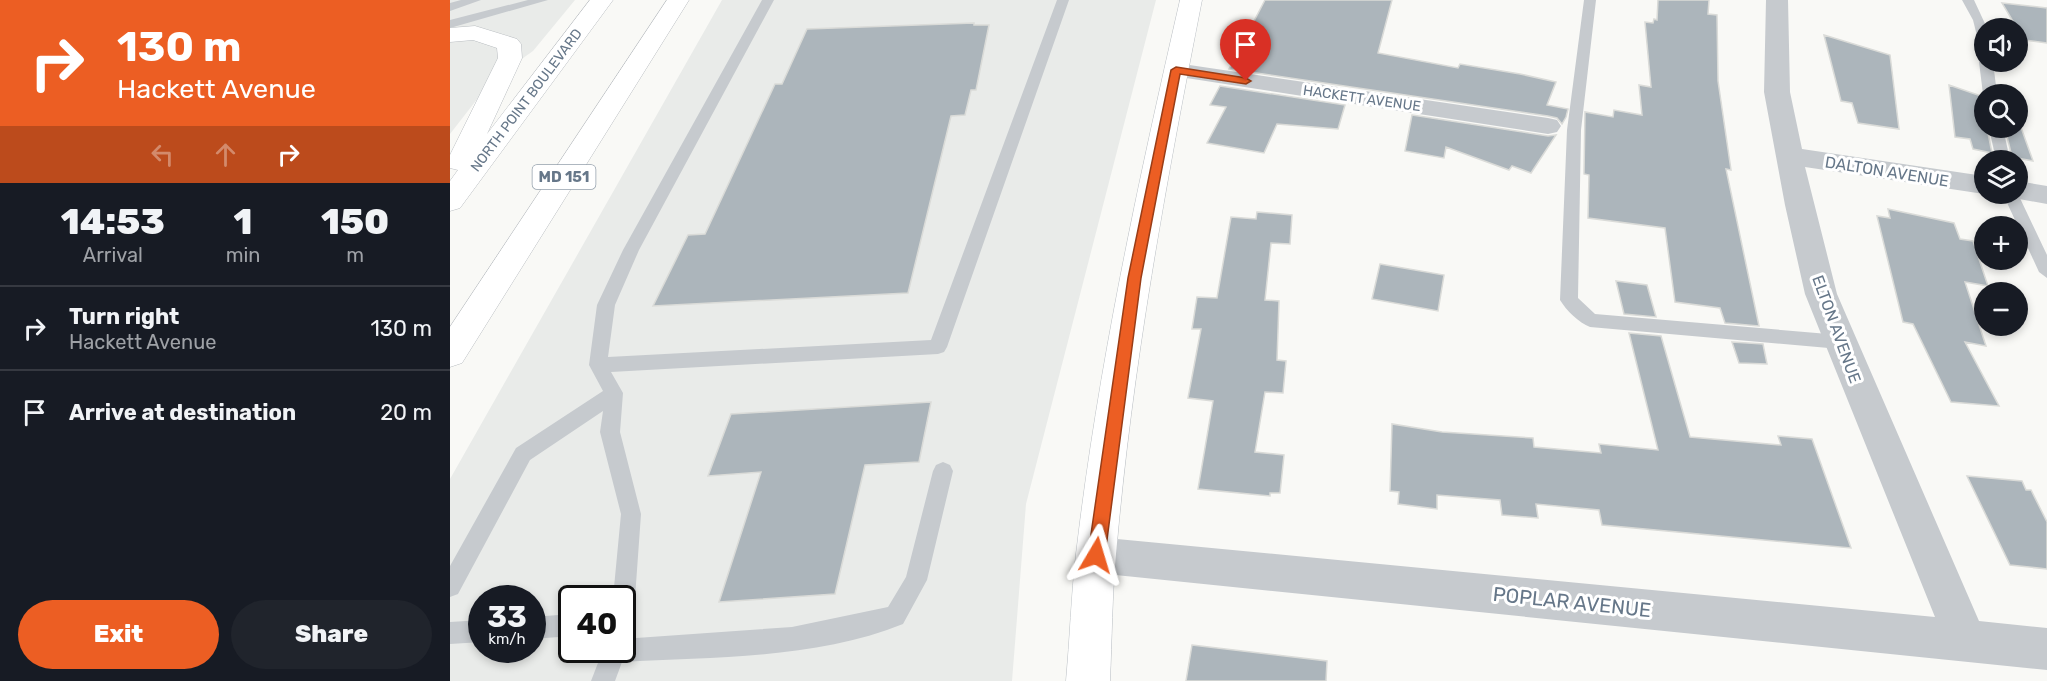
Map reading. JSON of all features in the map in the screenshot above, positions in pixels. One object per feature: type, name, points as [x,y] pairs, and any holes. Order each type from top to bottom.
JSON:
[{"type":"main road","name":"NORTH POINT BOULEVARD","points":[[450,201],[602,0]]},
{"type":"main road","name":"MD 151","points":[[450,354],[678,0]]},
{"type":"main road","points":[[1088,681],[1096,555],[1135,278],[1191,0]]},
{"type":"main road","points":[[450,35],[475,33],[508,44],[510,58],[450,184]]},
{"type":"street","name":"ELTON AVENUE","points":[[1777,0],[1777,92],[1812,260],[1839,342],[1966,641]]},
{"type":"street","name":"HACKETT AVENUE","points":[[1176,70],[1548,126]]},
{"type":"street","name":"DALTON AVENUE","points":[[1789,156],[1974,184]]},
{"type":"street","points":[[2028,192],[2047,195]]},
{"type":"street","name":"POPLAR AVENUE","points":[[1096,555],[2047,649]]},
{"type":"lane","points":[[450,7],[475,0]]},
{"type":"lane","points":[[450,24],[542,0]]},
{"type":"lane","points":[[626,585],[631,514],[610,432],[614,393],[598,365],[606,305],[631,250],[768,0]]},
{"type":"lane","points":[[598,365],[938,347],[1063,0]]},
{"type":"lane","points":[[1590,0],[1574,130],[1569,300],[1590,320],[1839,342]]},
{"type":"lane","points":[[1968,0],[1978,18]]},
{"type":"lane","points":[[2015,204],[2047,272]]},
{"type":"lane","points":[[450,587],[523,454],[614,393]]},
{"type":"lane","points":[[636,649],[735,644],[789,638],[855,629],[895,616],[916,580],[943,471]]},
{"type":"lane","points":[[450,633],[468,632]]},
{"type":"lane","points":[[603,681],[609,663]]},
{"type":"shaded area","points":[[450,0],[575,0],[533,51],[492,80],[450,134]]},
{"type":"shaded area","points":[[722,0],[1156,0],[1026,504],[1012,681],[450,681],[450,479]]},
{"type":"building","points":[[1265,0],[1392,0],[1378,53],[1458,68],[1460,64],[1556,82],[1547,105],[1568,109],[1566,117],[1562,124],[1557,118],[1548,116],[1229,69]]},
{"type":"building","points":[[1658,0],[1709,0],[1708,14],[1717,15],[1718,81],[1731,170],[1726,169],[1759,326],[1725,323],[1720,308],[1675,302],[1665,228],[1588,218],[1589,175],[1584,174],[1585,112],[1613,117],[1614,110],[1642,115],[1639,85],[1651,87],[1645,22],[1653,23],[1654,19],[1657,20]]},
{"type":"building","points":[[2002,3],[2047,8],[2047,43],[2028,41],[2028,18],[2011,18]]},
{"type":"building","points":[[974,23],[974,25],[989,25],[976,90],[971,90],[965,115],[951,116],[908,293],[653,306],[688,235],[705,234],[775,84],[782,84],[807,29]]},
{"type":"building","points":[[1824,35],[1890,55],[1899,129],[1858,123],[1852,103],[1841,101]]},
{"type":"building","points":[[1949,85],[1974,94],[1974,138],[1989,138],[1991,150],[1973,149],[1970,139],[1955,137]]},
{"type":"building","points":[[1220,86],[1345,105],[1338,129],[1277,124],[1264,153],[1207,143],[1226,107],[1210,105]]},
{"type":"building","points":[[1412,115],[1548,136],[1556,135],[1531,173],[1512,166],[1509,170],[1446,147],[1444,158],[1405,151]]},
{"type":"building","points":[[2007,138],[2025,138],[2033,161],[2028,160],[2028,150],[2010,150]]},
{"type":"building","points":[[1888,209],[1954,223],[1960,239],[1973,241],[1974,270],[1983,270],[1987,282],[1965,282],[1974,309],[1974,336],[1983,336],[1986,346],[1965,342],[1999,406],[1951,402],[1913,324],[1903,322],[1877,216],[1890,218]]},
{"type":"building","points":[[1257,212],[1292,215],[1290,244],[1271,243],[1265,300],[1279,301],[1277,360],[1286,361],[1283,393],[1265,392],[1255,452],[1284,455],[1280,493],[1270,493],[1270,496],[1198,489],[1213,401],[1188,398],[1201,329],[1192,329],[1197,297],[1217,298],[1231,217],[1256,219]]},
{"type":"building","points":[[1380,264],[1444,275],[1438,311],[1372,299]]},
{"type":"building","points":[[1616,281],[1647,285],[1656,317],[1624,314]]},
{"type":"building","points":[[1629,333],[1661,336],[1690,437],[1781,445],[1778,436],[1812,439],[1851,548],[1602,525],[1599,510],[1536,504],[1538,518],[1502,515],[1500,500],[1437,495],[1437,509],[1398,504],[1399,492],[1390,491],[1392,424],[1442,432],[1533,438],[1534,447],[1601,453],[1599,444],[1658,450]]},
{"type":"building","points":[[1732,342],[1763,344],[1767,364],[1739,363]]},
{"type":"building","points":[[931,402],[919,462],[865,465],[835,594],[719,602],[761,472],[708,476],[731,414]]},
{"type":"building","points":[[1967,476],[2022,481],[2026,490],[2031,490],[2047,522],[2047,569],[2010,565]]},
{"type":"building","points":[[1192,645],[1327,661],[1326,681],[1186,681]]},
{"type":"route","points":[[1096,555],[1119,378],[1135,278],[1176,70],[1246,81]]}]
